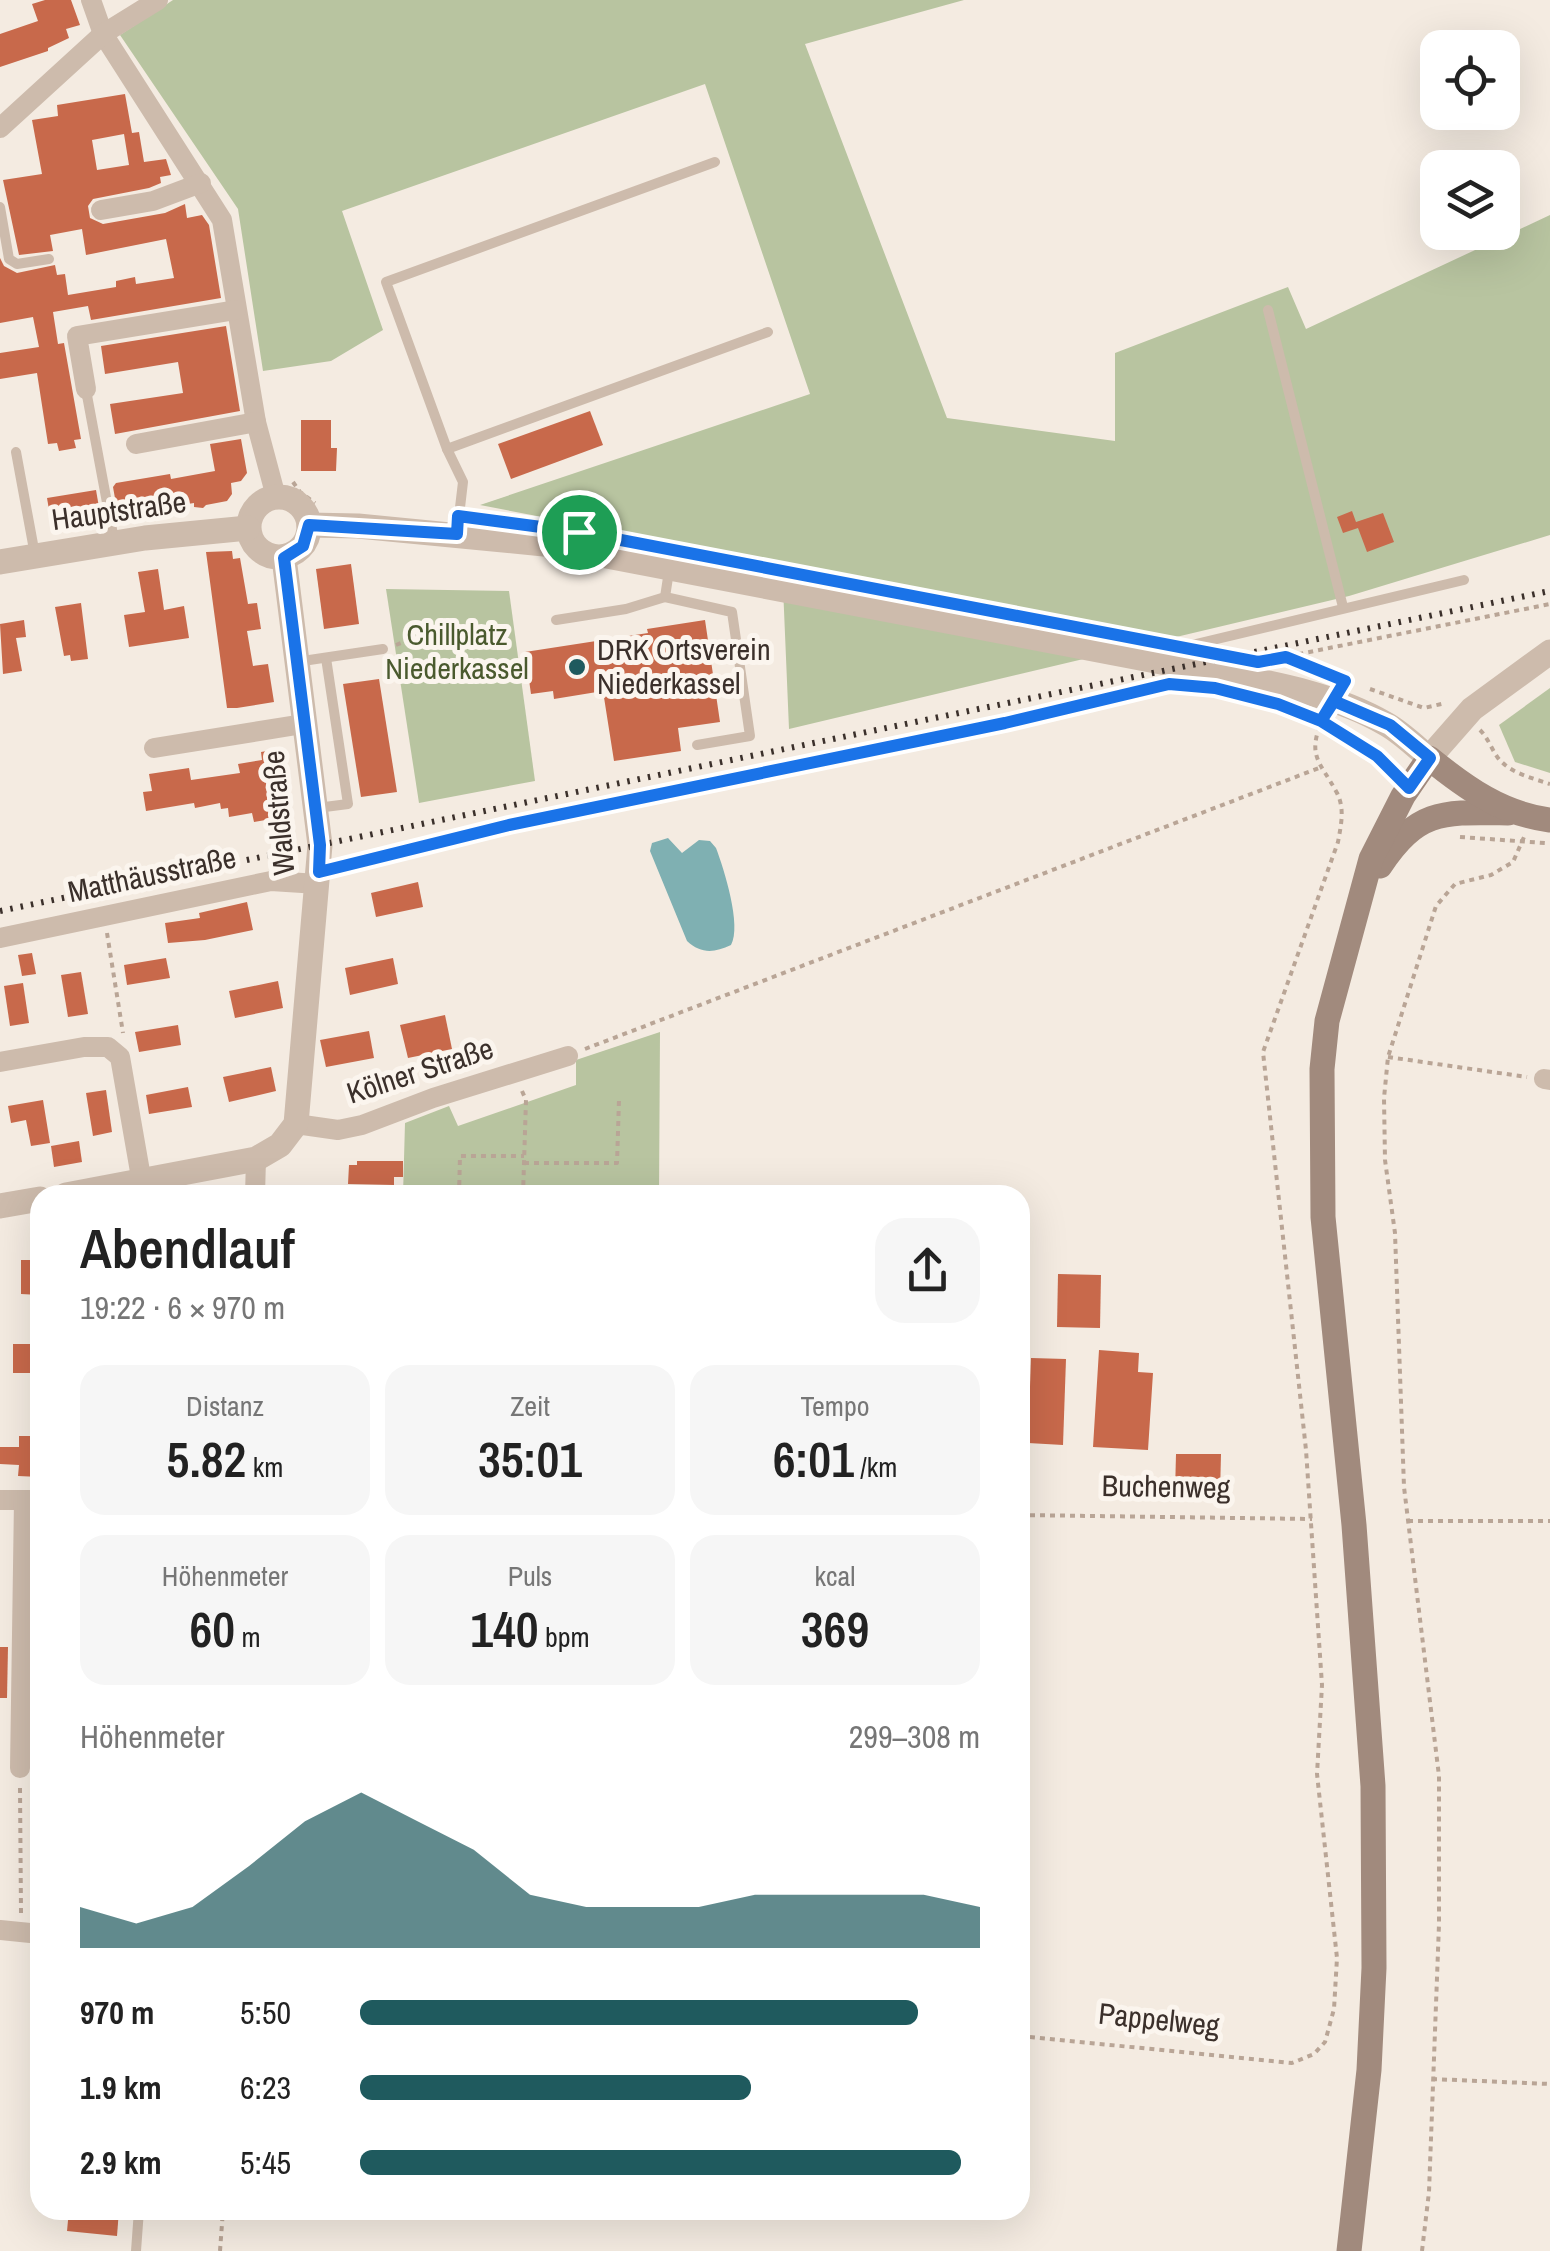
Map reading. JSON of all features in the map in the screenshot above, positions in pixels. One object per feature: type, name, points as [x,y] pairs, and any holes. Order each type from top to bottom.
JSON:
[{"type":"main road","points":[[1348,2251],[1369,2070],[1374,1968],[1374,1804],[1355,1545],[1323,1217],[1322,1069],[1327,1021],[1360,895],[1384,829],[1430,758],[1464,786],[1529,823]]},
{"type":"main road","points":[[1360,895],[1398,840],[1418,822],[1460,812],[1529,823]]},
{"type":"street","points":[[92,0],[103,34],[222,220],[256,422],[276,497]]},
{"type":"street","points":[[0,128],[103,34],[158,0]]},
{"type":"street","points":[[101,210],[153,201],[201,183]]},
{"type":"street","points":[[86,389],[77,336],[236,310]]},
{"type":"street","points":[[136,444],[256,422]]},
{"type":"street","points":[[276,497],[299,504],[309,525],[303,546],[284,558],[256,548],[248,528],[256,507],[276,497]]},
{"type":"street","points":[[309,525],[544,544],[1141,658],[1390,725],[1430,758],[1465,716],[1550,652]]},
{"type":"street","name":"Hauptstraße","points":[[0,562],[114,542],[248,528]]},
{"type":"street","name":"Waldstraße","points":[[284,558],[320,845],[296,1124]]},
{"type":"street","points":[[154,748],[304,724]]},
{"type":"street","name":"Matthäusstraße","points":[[0,938],[271,881],[319,878]]},
{"type":"street","points":[[0,1062],[84,1047],[108,1047],[120,1057],[142,1183]]},
{"type":"street","name":"Kölner Straße","points":[[296,1124],[338,1130],[362,1125],[568,1056]]},
{"type":"street","points":[[129,1185],[256,1159],[280,1145],[296,1124]]},
{"type":"street","points":[[255,1185],[256,1159]]},
{"type":"street","points":[[0,1206],[30,1201]]},
{"type":"street","points":[[0,1500],[30,1500]]},
{"type":"street","points":[[20,1768],[30,1740]]},
{"type":"lane","points":[[457,534],[463,482],[447,449],[386,282],[715,162]]},
{"type":"lane","points":[[0,207],[9,258],[17,264],[49,259]]},
{"type":"lane","points":[[1268,310],[1343,608]]},
{"type":"lane","points":[[447,449],[768,332]]},
{"type":"lane","points":[[86,389],[114,542]]},
{"type":"lane","points":[[16,452],[35,556]]},
{"type":"lane","points":[[664,597],[669,570]]},
{"type":"lane","points":[[1141,658],[1222,635],[1464,580]]},
{"type":"lane","points":[[556,620],[626,609],[664,597],[732,612],[750,736],[697,745]]},
{"type":"lane","points":[[296,662],[384,649]]},
{"type":"lane","points":[[315,808],[348,804],[326,658]]},
{"type":"lane","points":[[136,2251],[139,2220]]},
{"type":"path","points":[[1258,662],[1550,604]]},
{"type":"path","points":[[384,649],[414,638],[470,632]]},
{"type":"path","points":[[1286,657],[1330,675]]},
{"type":"path","points":[[319,878],[509,825],[1005,723],[1169,684]]},
{"type":"path","points":[[1357,684],[1424,708],[1450,702],[1489,739],[1498,757],[1514,771],[1550,784]]},
{"type":"path","points":[[1312,1520],[1263,1052],[1340,830],[1342,809],[1338,794],[1319,768],[1314,750],[1328,711],[1409,788]]},
{"type":"path","points":[[568,1056],[1319,768]]},
{"type":"path","points":[[1436,817],[1442,831],[1456,837],[1529,823]]},
{"type":"path","points":[[1529,823],[1550,843]]},
{"type":"path","points":[[1422,2251],[1429,2192],[1440,1924],[1439,1776],[1408,1521],[1395,1233],[1386,1160],[1384,1098],[1388,1056],[1436,906],[1455,884],[1491,875],[1513,862],[1529,823]]},
{"type":"path","points":[[104,915],[124,1037],[120,1057]]},
{"type":"path","points":[[1388,1056],[1547,1080]]},
{"type":"path","points":[[515,1074],[526,1100],[523,1185]]},
{"type":"path","points":[[524,1163],[617,1162],[619,1100]]},
{"type":"path","points":[[459,1185],[460,1156],[524,1156]]},
{"type":"path","name":"Buchenweg","points":[[1030,1514],[1312,1520]]},
{"type":"path","name":"Pappelweg","points":[[1030,2037],[1292,2063],[1314,2054],[1325,2042],[1334,2010],[1337,1958],[1317,1774],[1322,1685],[1312,1520]]},
{"type":"path","points":[[1408,1521],[1550,1521]]},
{"type":"path","points":[[20,1768],[20,1932]]},
{"type":"path","points":[[1432,2079],[1550,2084]]},
{"type":"path","points":[[220,2251],[222,2220]]},
{"type":"green space","points":[[173,0],[964,0],[805,44],[947,418],[1115,441],[1115,353],[1288,287],[1306,329],[1475,250],[1520,250],[1520,229],[1550,215],[1550,535],[1349,596],[789,729],[782,563],[480,505],[810,394],[705,84],[342,211],[383,330],[331,361],[263,371],[238,209],[120,35]]},
{"type":"green space","name":"Chillplatz Niederkassel","points":[[386,589],[509,591],[535,781],[419,803]]},
{"type":"green space","points":[[1550,688],[1550,773],[1515,762],[1499,725]]},
{"type":"green space","points":[[660,1032],[659,1185],[403,1185],[405,1123],[449,1106],[458,1126],[576,1085],[576,1060]]},
{"type":"water","points":[[668,838],[682,853],[699,840],[710,841],[716,848],[733,911],[731,945],[708,951],[687,941],[650,851],[652,843]]},
{"type":"building","points":[[71,0],[80,25],[66,29],[69,38],[48,51],[0,67],[0,34],[38,21],[32,4]]},
{"type":"building","points":[[125,94],[132,133],[139,132],[144,162],[166,159],[171,175],[160,177],[161,183],[149,188],[93,199],[88,206],[90,218],[103,224],[165,213],[185,204],[187,218],[202,215],[209,225],[221,298],[91,320],[88,306],[53,312],[58,344],[64,343],[81,439],[74,440],[76,448],[59,451],[57,443],[48,444],[37,373],[0,379],[0,353],[39,347],[33,317],[0,323],[0,258],[4,266],[17,273],[55,265],[57,275],[65,274],[68,295],[116,287],[116,281],[135,277],[136,284],[174,278],[166,239],[86,255],[82,229],[50,235],[53,251],[19,255],[3,180],[42,174],[32,120],[58,116],[57,105]],"holes":[[[124,134],[129,165],[97,170],[92,140]]]},
{"type":"building","points":[[226,326],[240,411],[115,434],[110,404],[183,393],[178,362],[105,374],[101,346]]},
{"type":"building","points":[[590,411],[603,445],[511,479],[498,444]]},
{"type":"building","points":[[301,420],[331,420],[331,448],[337,448],[336,471],[301,471]]},
{"type":"building","points":[[241,439],[247,473],[241,481],[231,483],[232,494],[227,501],[203,508],[194,507],[194,503],[118,515],[113,487],[116,483],[215,471],[210,444]]},
{"type":"building","points":[[96,490],[101,519],[52,527],[47,498]]},
{"type":"building","points":[[1352,511],[1356,522],[1383,513],[1394,542],[1367,552],[1358,528],[1343,533],[1337,517]]},
{"type":"building","points":[[232,551],[233,559],[240,558],[248,604],[257,603],[261,629],[247,631],[253,666],[268,664],[274,702],[227,708],[206,552]]},
{"type":"building","points":[[351,564],[359,624],[324,629],[316,569]]},
{"type":"building","points":[[158,569],[164,610],[184,606],[189,638],[129,647],[124,615],[145,612],[138,572]]},
{"type":"building","points":[[81,603],[88,659],[71,661],[70,655],[64,656],[55,607]]},
{"type":"building","points":[[24,620],[26,637],[16,638],[22,671],[3,674],[0,624]]},
{"type":"building","points":[[705,620],[720,722],[678,728],[681,751],[614,761],[603,691],[554,699],[553,691],[531,694],[525,652]]},
{"type":"building","points":[[379,679],[397,792],[361,797],[343,684]]},
{"type":"building","points":[[278,749],[294,824],[278,827],[277,818],[254,822],[252,813],[229,817],[228,808],[221,809],[220,803],[146,811],[143,792],[152,791],[149,774],[189,768],[191,780],[240,773],[238,764],[262,760],[261,752]]},
{"type":"building","points":[[418,882],[423,907],[376,917],[371,893]]},
{"type":"building","points":[[247,902],[253,930],[168,943],[165,923],[200,918],[199,913]]},
{"type":"building","points":[[32,953],[36,974],[22,976],[18,955]]},
{"type":"building","points":[[166,958],[170,978],[127,985],[124,965]]},
{"type":"building","points":[[393,958],[398,984],[350,995],[345,968]]},
{"type":"building","points":[[81,972],[88,1014],[68,1017],[61,975]]},
{"type":"building","points":[[278,981],[283,1008],[235,1018],[229,991]]},
{"type":"building","points":[[23,983],[29,1023],[10,1026],[4,986]]},
{"type":"building","points":[[445,1015],[452,1049],[408,1058],[400,1025]]},
{"type":"building","points":[[178,1025],[181,1045],[139,1052],[135,1032]]},
{"type":"building","points":[[369,1031],[374,1058],[326,1067],[320,1040]]},
{"type":"building","points":[[271,1067],[276,1091],[229,1102],[223,1077]]},
{"type":"building","points":[[188,1087],[192,1107],[149,1114],[146,1095]]},
{"type":"building","points":[[106,1090],[112,1132],[93,1136],[86,1093]]},
{"type":"building","points":[[43,1100],[50,1143],[31,1146],[26,1120],[11,1123],[8,1106]]},
{"type":"building","points":[[79,1141],[82,1162],[54,1167],[51,1146]]},
{"type":"building","points":[[357,1161],[403,1161],[403,1177],[394,1177],[394,1185],[348,1184],[349,1165],[357,1165]]},
{"type":"building","points":[[21,1260],[30,1260],[30,1294],[21,1294]]},
{"type":"building","points":[[1058,1274],[1101,1275],[1100,1328],[1057,1327]]},
{"type":"building","points":[[13,1344],[30,1344],[30,1373],[13,1373]]},
{"type":"building","points":[[1099,1350],[1139,1353],[1138,1372],[1153,1373],[1148,1450],[1093,1447]]},
{"type":"building","points":[[1031,1358],[1066,1359],[1063,1445],[1030,1443]]},
{"type":"building","points":[[19,1436],[30,1436],[30,1477],[18,1476],[19,1465],[0,1464],[0,1447],[19,1447]]},
{"type":"building","points":[[1176,1454],[1221,1454],[1220,1494],[1175,1493]]},
{"type":"building","points":[[0,1647],[8,1647],[7,1698],[0,1698]]},
{"type":"building","points":[[68,2220],[118,2220],[117,2236],[67,2231]]},
{"type":"railway","points":[[0,911],[1550,591]]},
{"type":"place","name":"DRK Ortsverein Niederkassel","points":[[577,667]]},
{"type":"route","points":[[579,532],[458,516],[457,534],[309,525],[303,546],[284,558],[320,845],[319,872],[509,825],[1005,723],[1169,684],[1215,688],[1278,704],[1321,721],[1334,701],[1390,725],[1430,758],[1409,788],[1377,756],[1321,721],[1345,681],[1286,657],[1258,662],[579,532]]}]
